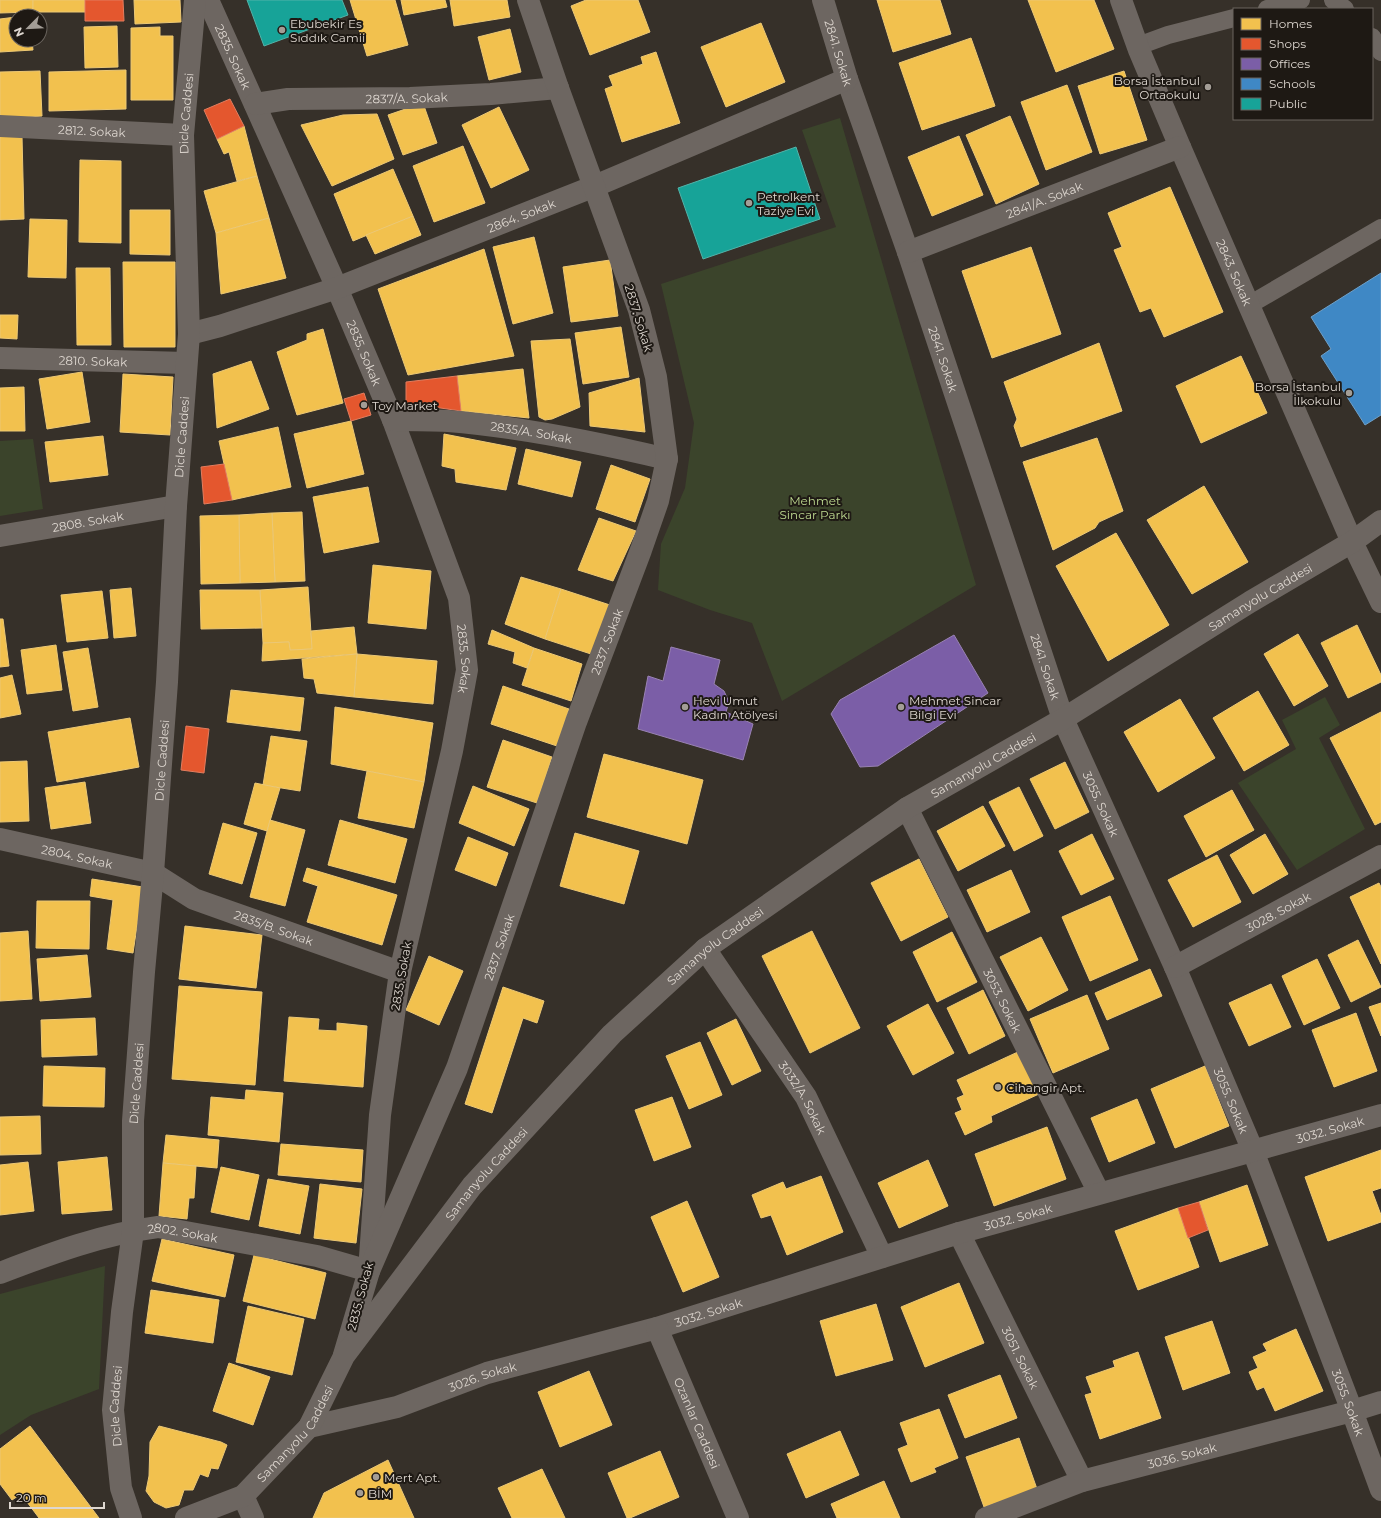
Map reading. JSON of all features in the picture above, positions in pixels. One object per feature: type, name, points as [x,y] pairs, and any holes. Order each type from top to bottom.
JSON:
[{"type":"street","name":"Dicle Caddesi","points":[[131,1518],[121,1488],[113,1410],[122,1312],[133,1231],[133,1121],[167,682],[176,506],[189,334],[183,134],[195,0]]},
{"type":"street","name":"2835. Sokak","points":[[208,0],[337,288],[393,420],[459,598],[467,670],[452,751],[400,972],[380,1115],[369,1270],[344,1356]]},
{"type":"street","name":"2837. Sokak","points":[[369,1270],[457,1068],[576,722],[658,501],[667,458],[656,377],[639,310],[558,88],[528,0]]},
{"type":"street","name":"2841. Sokak","points":[[823,0],[847,79],[908,252],[1063,719]]},
{"type":"street","name":"2843. Sokak","points":[[1121,0],[1138,46],[1180,148],[1352,542],[1381,602]]},
{"type":"street","name":"2864. Sokak","points":[[189,334],[220,326],[337,288],[594,186],[847,79]]},
{"type":"street","name":"2837/A. Sokak","points":[[255,104],[288,99],[432,97],[491,94],[558,88]]},
{"type":"street","name":"2812. Sokak","points":[[0,126],[183,134]]},
{"type":"street","name":"2841/A. Sokak","points":[[908,252],[1180,148]]},
{"type":"street","name":"2810. Sokak","points":[[0,358],[186,363]]},
{"type":"street","name":"2835/A. Sokak","points":[[393,420],[447,421],[510,428],[601,443],[667,458]]},
{"type":"street","name":"2808. Sokak","points":[[0,536],[176,506]]},
{"type":"street","name":"Samanyolu Caddesi","points":[[186,1518],[243,1496],[309,1427],[344,1356],[472,1186],[612,1034],[705,949],[906,808],[1063,719],[1250,602],[1352,542],[1381,521]]},
{"type":"street","name":"3055. Sokak","points":[[1063,719],[1175,967],[1253,1151],[1381,1490]]},
{"type":"street","name":"3053. Sokak","points":[[906,808],[1099,1193]]},
{"type":"street","name":"2804. Sokak","points":[[0,839],[153,873]]},
{"type":"street","name":"3028. Sokak","points":[[1175,967],[1381,856]]},
{"type":"street","name":"2835/B. Sokak","points":[[153,873],[194,899],[400,972]]},
{"type":"street","name":"3032/A. Sokak","points":[[705,949],[806,1097],[882,1257]]},
{"type":"street","name":"3032. Sokak","points":[[657,1328],[959,1233],[1381,1115]]},
{"type":"street","name":"2802. Sokak","points":[[0,1273],[69,1247],[133,1231],[158,1227],[317,1256],[369,1270]]},
{"type":"street","name":"3051. Sokak","points":[[959,1233],[1082,1481]]},
{"type":"street","name":"3026. Sokak","points":[[309,1427],[397,1407],[487,1373],[657,1328]]},
{"type":"street","name":"Ozanlar Caddesi","points":[[657,1328],[738,1518]]},
{"type":"street","name":"3036. Sokak","points":[[986,1518],[1082,1481],[1352,1411],[1381,1402]]},
{"type":"street","points":[[243,1496],[253,1518]]},
{"type":"lane","points":[[1271,8],[1301,0]]},
{"type":"lane","points":[[1333,0],[1344,8]]},
{"type":"lane","points":[[1138,46],[1168,35],[1233,18]]},
{"type":"lane","points":[[1373,39],[1381,52]]},
{"type":"lane","points":[[1249,305],[1381,228]]},
{"type":"green space","name":"Mehmet Sincar Parkı","points":[[840,118],[976,585],[782,701],[752,623],[710,610],[658,590],[661,544],[685,488],[694,423],[661,284],[836,227],[802,130]]},
{"type":"green space","points":[[33,439],[43,509],[0,516],[0,441]]},
{"type":"green space","points":[[1325,697],[1340,725],[1319,738],[1365,829],[1297,870],[1238,783],[1296,749],[1282,720]]},
{"type":"green space","points":[[105,1266],[99,1389],[31,1415],[0,1435],[0,1294]]},
{"type":"building: Homes","points":[[0,0],[33,0],[33,8],[8,8],[8,13],[0,13]]},
{"type":"building: Homes","points":[[33,0],[85,0],[85,12],[48,12],[48,8],[33,8]]},
{"type":"building: Homes","points":[[134,0],[180,0],[181,22],[135,24]]},
{"type":"building: Homes","points":[[350,0],[395,0],[408,45],[367,56]]},
{"type":"building: Homes","points":[[401,0],[445,0],[447,7],[404,15]]},
{"type":"building: Homes","points":[[450,0],[507,0],[510,17],[454,26]]},
{"type":"building: Homes","points":[[586,0],[638,0],[650,32],[590,55],[571,6]]},
{"type":"building: Homes","points":[[877,0],[940,0],[951,34],[893,52]]},
{"type":"building: Homes","points":[[1028,0],[1094,0],[1114,49],[1056,72]]},
{"type":"building: Homes","points":[[8,18],[8,48],[33,48],[33,50],[0,52],[0,19]]},
{"type":"building: Homes","points":[[761,23],[785,82],[726,107],[701,47]]},
{"type":"building: Homes","points":[[117,26],[118,67],[85,68],[84,27]]},
{"type":"building: Homes","points":[[160,27],[160,36],[173,36],[173,100],[131,100],[131,28]]},
{"type":"building: Homes","points":[[510,29],[521,72],[489,80],[478,37]]},
{"type":"building: Homes","points":[[971,38],[995,106],[922,130],[899,63]]},
{"type":"building: Homes","points":[[656,52],[680,123],[622,142],[605,89],[613,86],[609,76],[643,64],[641,57]]},
{"type":"building: Homes","points":[[126,70],[126,109],[49,111],[49,72]]},
{"type":"building: Homes","points":[[40,71],[42,116],[0,119],[0,72]]},
{"type":"building: Homes","points":[[1124,71],[1147,140],[1100,154],[1078,86]]},
{"type":"building: Homes","points":[[1067,85],[1092,152],[1046,170],[1021,102]]},
{"type":"building: Homes","points":[[423,103],[437,143],[403,155],[388,115]]},
{"type":"building: Homes","points":[[499,107],[529,170],[491,188],[462,125]]},
{"type":"building: Homes","points":[[377,114],[394,159],[332,186],[301,125],[343,115]]},
{"type":"building: Homes","points":[[1010,116],[1039,184],[996,204],[966,135]]},
{"type":"building: Homes","points":[[244,126],[257,176],[237,181],[229,152],[224,154],[217,139]]},
{"type":"building: Homes","points":[[0,136],[22,136],[24,219],[0,220]]},
{"type":"building: Homes","points":[[959,136],[983,195],[932,216],[908,157]]},
{"type":"building: Homes","points":[[463,146],[485,203],[434,222],[413,166]]},
{"type":"building: Homes","points":[[80,160],[121,161],[121,243],[79,242]]},
{"type":"building: Homes","points":[[393,169],[413,216],[353,241],[334,194]]},
{"type":"building: Homes","points":[[257,176],[269,218],[216,233],[204,191]]},
{"type":"building: Homes","points":[[1170,187],[1223,312],[1164,337],[1151,308],[1140,312],[1114,250],[1122,247],[1108,213]]},
{"type":"building: Homes","points":[[130,210],[170,210],[170,255],[130,254]]},
{"type":"building: Homes","points":[[413,216],[421,235],[375,254],[366,235]]},
{"type":"building: Homes","points":[[269,218],[286,278],[221,294],[216,233]]},
{"type":"building: Homes","points":[[30,219],[67,220],[66,278],[28,277]]},
{"type":"building: Homes","points":[[534,237],[553,313],[513,324],[493,247]]},
{"type":"building: Homes","points":[[1031,247],[1061,334],[992,358],[962,271]]},
{"type":"building: Homes","points":[[484,249],[514,356],[408,375],[378,289]]},
{"type":"building: Homes","points":[[610,260],[618,316],[571,322],[563,267]]},
{"type":"building: Homes","points":[[123,262],[175,262],[175,347],[124,347]]},
{"type":"building: Homes","points":[[76,268],[110,268],[111,345],[77,345]]},
{"type":"building: Homes","points":[[0,315],[18,315],[17,339],[0,338]]},
{"type":"building: Homes","points":[[621,327],[629,377],[583,384],[575,333]]},
{"type":"building: Homes","points":[[323,329],[343,403],[297,415],[277,352],[307,340],[307,334]]},
{"type":"building: Homes","points":[[570,339],[580,407],[552,419],[545,420],[539,417],[531,341]]},
{"type":"building: Homes","points":[[1099,343],[1122,411],[1021,447],[1014,426],[1017,419],[1004,382]]},
{"type":"building: Homes","points":[[1241,356],[1267,413],[1201,443],[1176,386]]},
{"type":"building: Homes","points":[[251,361],[269,409],[217,428],[213,374]]},
{"type":"building: Homes","points":[[523,369],[529,418],[461,411],[457,376]]},
{"type":"building: Homes","points":[[82,372],[90,422],[47,429],[39,379]]},
{"type":"building: Homes","points":[[123,374],[173,377],[170,435],[120,432]]},
{"type":"building: Homes","points":[[639,378],[645,432],[590,426],[589,393]]},
{"type":"building: Homes","points":[[24,387],[25,431],[0,431],[0,388]]},
{"type":"building: Homes","points":[[351,421],[364,474],[307,488],[294,434]]},
{"type":"building: Homes","points":[[278,427],[291,487],[232,500],[219,441]]},
{"type":"building: Homes","points":[[444,434],[516,448],[506,490],[456,482],[455,469],[442,466]]},
{"type":"building: Homes","points":[[103,436],[108,475],[50,482],[45,442]]},
{"type":"building: Homes","points":[[1097,438],[1123,511],[1099,522],[1095,528],[1053,550],[1023,462]]},
{"type":"building: Homes","points":[[526,449],[581,462],[572,497],[518,484]]},
{"type":"building: Homes","points":[[611,465],[650,479],[635,522],[596,509]]},
{"type":"building: Homes","points":[[1204,486],[1248,562],[1192,594],[1147,520]]},
{"type":"building: Homes","points":[[368,487],[379,542],[324,553],[313,497]]},
{"type":"building: Homes","points":[[302,512],[305,581],[275,582],[272,513]]},
{"type":"building: Homes","points":[[272,513],[275,582],[240,583],[239,515]]},
{"type":"building: Homes","points":[[239,515],[240,583],[201,584],[200,516]]},
{"type":"building: Homes","points":[[599,518],[636,531],[613,581],[578,570]]},
{"type":"building: Homes","points":[[1116,533],[1169,625],[1108,661],[1056,566]]},
{"type":"building: Homes","points":[[373,565],[431,571],[426,629],[368,623]]},
{"type":"building: Homes","points":[[521,577],[561,589],[545,639],[505,624]]},
{"type":"building: Homes","points":[[308,587],[312,649],[290,650],[289,642],[263,643],[260,590]]},
{"type":"building: Homes","points":[[131,588],[136,636],[114,638],[110,590]]},
{"type":"building: Homes","points":[[561,589],[610,605],[594,655],[545,639]]},
{"type":"building: Homes","points":[[200,590],[260,590],[262,628],[201,629]]},
{"type":"building: Homes","points":[[102,591],[108,638],[67,642],[61,595]]},
{"type":"building: Homes","points":[[0,619],[3,619],[9,666],[0,667]]},
{"type":"building: Homes","points":[[1357,625],[1381,675],[1381,682],[1348,698],[1321,643]]},
{"type":"building: Homes","points":[[354,627],[357,654],[262,661],[263,643],[289,642],[290,650],[312,649],[311,631]]},
{"type":"building: Homes","points":[[492,630],[534,648],[527,668],[513,663],[515,652],[488,644]]},
{"type":"building: Homes","points":[[1298,634],[1328,686],[1294,706],[1264,654]]},
{"type":"building: Homes","points":[[56,645],[62,690],[27,694],[21,650]]},
{"type":"building: Homes","points":[[88,648],[98,707],[73,711],[63,652]]},
{"type":"building: Homes","points":[[534,648],[582,664],[571,701],[522,685]]},
{"type":"building: Homes","points":[[357,654],[437,661],[433,704],[354,697]]},
{"type":"building: Homes","points":[[357,654],[354,697],[317,693],[314,679],[304,678],[302,659]]},
{"type":"building: Homes","points":[[12,675],[21,714],[0,718],[0,678]]},
{"type":"building: Homes","points":[[503,686],[569,709],[557,746],[491,724]]},
{"type":"building: Homes","points":[[231,690],[304,698],[300,731],[227,722]]},
{"type":"building: Homes","points":[[1258,691],[1289,745],[1244,771],[1213,718]]},
{"type":"building: Homes","points":[[1180,699],[1215,758],[1158,792],[1124,732]]},
{"type":"building: Homes","points":[[335,707],[433,723],[424,782],[331,764]]},
{"type":"building: Homes","points":[[1381,712],[1381,822],[1375,825],[1330,738]]},
{"type":"building: Homes","points":[[130,718],[139,767],[57,782],[48,732]]},
{"type":"building: Homes","points":[[271,736],[307,741],[300,791],[263,785]]},
{"type":"building: Homes","points":[[503,740],[552,757],[537,803],[487,787]]},
{"type":"building: Homes","points":[[604,754],[703,780],[687,844],[587,817]]},
{"type":"building: Homes","points":[[27,761],[29,821],[0,822],[0,762]]},
{"type":"building: Homes","points":[[1065,762],[1089,812],[1055,829],[1030,779]]},
{"type":"building: Homes","points":[[367,771],[424,782],[414,828],[358,818]]},
{"type":"building: Homes","points":[[85,782],[91,823],[51,829],[45,788]]},
{"type":"building: Homes","points":[[255,783],[280,788],[267,831],[244,824]]},
{"type":"building: Homes","points":[[473,786],[529,809],[514,846],[459,823]]},
{"type":"building: Homes","points":[[1019,787],[1043,836],[1014,851],[989,802]]},
{"type":"building: Homes","points":[[1232,790],[1254,830],[1206,857],[1184,816]]},
{"type":"building: Homes","points":[[983,806],[1005,846],[958,871],[937,831]]},
{"type":"building: Homes","points":[[270,820],[305,830],[285,906],[250,897]]},
{"type":"building: Homes","points":[[340,820],[407,839],[395,883],[328,865]]},
{"type":"building: Homes","points":[[223,823],[257,833],[242,884],[209,874]]},
{"type":"building: Homes","points":[[575,833],[639,851],[624,904],[560,886]]},
{"type":"building: Homes","points":[[1092,834],[1114,879],[1081,895],[1059,851]]},
{"type":"building: Homes","points":[[1265,834],[1288,874],[1253,894],[1230,855]]},
{"type":"building: Homes","points":[[468,837],[508,853],[496,886],[455,870]]},
{"type":"building: Homes","points":[[1217,855],[1241,902],[1193,927],[1168,880]]},
{"type":"building: Homes","points":[[919,859],[948,917],[901,941],[871,883]]},
{"type":"building: Homes","points":[[307,868],[397,895],[382,945],[307,922],[318,886],[303,881]]},
{"type":"building: Homes","points":[[1011,870],[1030,912],[987,932],[967,890]]},
{"type":"building: Homes","points":[[92,879],[143,887],[133,953],[107,949],[113,900],[90,896]]},
{"type":"building: Homes","points":[[1379,883],[1381,887],[1381,964],[1350,897]]},
{"type":"building: Homes","points":[[1110,896],[1138,960],[1090,981],[1062,917]]},
{"type":"building: Homes","points":[[37,901],[90,901],[89,949],[36,948]]},
{"type":"building: Homes","points":[[185,926],[262,935],[256,988],[179,979]]},
{"type":"building: Homes","points":[[28,931],[32,999],[0,1001],[0,933]]},
{"type":"building: Homes","points":[[812,931],[860,1028],[810,1053],[762,956]]},
{"type":"building: Homes","points":[[952,932],[977,982],[937,1002],[913,952]]},
{"type":"building: Homes","points":[[1041,937],[1068,990],[1028,1011],[1000,957]]},
{"type":"building: Homes","points":[[1358,940],[1381,987],[1351,1002],[1328,955]]},
{"type":"building: Homes","points":[[87,955],[91,997],[40,1001],[37,959]]},
{"type":"building: Homes","points":[[429,956],[463,971],[439,1025],[406,1010]]},
{"type":"building: Homes","points":[[1317,959],[1340,1008],[1304,1025],[1282,976]]},
{"type":"building: Homes","points":[[1150,969],[1162,996],[1107,1020],[1095,993]]},
{"type":"building: Homes","points":[[1271,984],[1291,1027],[1249,1046],[1229,1003]]},
{"type":"building: Homes","points":[[179,986],[262,992],[255,1085],[172,1079]]},
{"type":"building: Homes","points":[[503,987],[544,1001],[537,1023],[523,1018],[492,1113],[465,1104]]},
{"type":"building: Homes","points":[[983,990],[1005,1036],[969,1054],[947,1008]]},
{"type":"building: Homes","points":[[1087,995],[1109,1049],[1053,1073],[1030,1019]]},
{"type":"building: Homes","points":[[1381,1003],[1381,1036],[1369,1007]]},
{"type":"building: Homes","points":[[928,1004],[954,1053],[913,1075],[887,1026]]},
{"type":"building: Homes","points":[[1356,1013],[1377,1071],[1334,1087],[1312,1030]]},
{"type":"building: Homes","points":[[289,1017],[319,1019],[318,1030],[337,1031],[337,1023],[367,1026],[363,1087],[284,1081]]},
{"type":"building: Homes","points":[[95,1018],[97,1055],[42,1057],[41,1020]]},
{"type":"building: Homes","points":[[736,1019],[761,1071],[732,1085],[707,1033]]},
{"type":"building: Homes","points":[[700,1042],[722,1095],[689,1109],[666,1056]]},
{"type":"building: Homes","name":"Cihangir Apt.","points":[[1020,1051],[1039,1094],[991,1116],[992,1122],[965,1135],[955,1113],[962,1110],[957,1098],[964,1095],[957,1080]]},
{"type":"building: Homes","points":[[44,1066],[105,1068],[104,1107],[43,1106]]},
{"type":"building: Homes","points":[[1205,1066],[1229,1126],[1175,1148],[1151,1089]]},
{"type":"building: Homes","points":[[246,1090],[283,1093],[279,1142],[208,1135],[211,1097],[245,1100]]},
{"type":"building: Homes","points":[[672,1097],[691,1147],[654,1161],[635,1110]]},
{"type":"building: Homes","points":[[1137,1099],[1155,1143],[1109,1162],[1091,1118]]},
{"type":"building: Homes","points":[[40,1116],[41,1154],[0,1155],[0,1117]]},
{"type":"building: Homes","points":[[1047,1127],[1066,1179],[994,1206],[975,1154]]},
{"type":"building: Homes","points":[[166,1135],[219,1140],[217,1168],[163,1163]]},
{"type":"building: Homes","points":[[281,1144],[363,1150],[361,1182],[278,1175]]},
{"type":"building: Homes","points":[[1381,1150],[1381,1188],[1372,1191],[1381,1215],[1381,1222],[1328,1241],[1305,1177]]},
{"type":"building: Homes","points":[[107,1157],[112,1210],[62,1214],[58,1162]]},
{"type":"building: Homes","points":[[928,1160],[948,1206],[899,1228],[878,1183]]},
{"type":"building: Homes","points":[[28,1162],[34,1211],[0,1215],[0,1165]]},
{"type":"building: Homes","points":[[163,1163],[196,1166],[194,1198],[189,1198],[187,1219],[159,1216]]},
{"type":"building: Homes","points":[[221,1167],[259,1175],[249,1220],[211,1212]]},
{"type":"building: Homes","points":[[821,1176],[843,1232],[787,1255],[771,1215],[761,1218],[752,1195],[783,1182],[786,1189]]},
{"type":"building: Homes","points":[[268,1179],[309,1186],[300,1234],[259,1226]]},
{"type":"building: Homes","points":[[320,1184],[362,1189],[356,1243],[314,1238]]},
{"type":"building: Homes","points":[[1247,1185],[1268,1245],[1220,1262],[1199,1202]]},
{"type":"building: Homes","points":[[687,1201],[719,1277],[683,1292],[651,1217]]},
{"type":"building: Homes","points":[[1178,1208],[1199,1267],[1138,1290],[1115,1231]]},
{"type":"building: Homes","points":[[162,1239],[234,1255],[225,1297],[152,1281]]},
{"type":"building: Homes","points":[[254,1255],[326,1273],[315,1319],[243,1301]]},
{"type":"building: Homes","points":[[959,1283],[984,1343],[925,1367],[901,1307]]},
{"type":"building: Homes","points":[[151,1290],[219,1300],[213,1343],[145,1333]]},
{"type":"building: Homes","points":[[876,1304],[893,1360],[836,1376],[820,1321]]},
{"type":"building: Homes","points":[[248,1306],[304,1319],[292,1375],[236,1362]]},
{"type":"building: Homes","points":[[1212,1321],[1230,1373],[1183,1390],[1165,1337]]},
{"type":"building: Homes","points":[[1296,1329],[1323,1391],[1275,1411],[1264,1387],[1257,1390],[1249,1372],[1258,1368],[1253,1357],[1267,1351],[1263,1344]]},
{"type":"building: Homes","points":[[1138,1352],[1161,1418],[1100,1439],[1085,1395],[1092,1393],[1086,1377],[1115,1367],[1113,1361]]},
{"type":"building: Homes","points":[[229,1363],[270,1377],[253,1425],[213,1411]]},
{"type":"building: Homes","points":[[589,1371],[612,1425],[560,1447],[538,1392]]},
{"type":"building: Homes","points":[[1000,1375],[1017,1418],[965,1438],[948,1395]]},
{"type":"building: Homes","points":[[939,1409],[958,1458],[934,1468],[936,1472],[911,1482],[898,1449],[908,1445],[900,1423]]},
{"type":"building: Homes","points":[[30,1426],[99,1518],[39,1518],[21,1494],[12,1500],[0,1484],[0,1449]]},
{"type":"building: Homes","points":[[159,1426],[221,1442],[227,1445],[218,1469],[211,1468],[208,1477],[200,1474],[193,1490],[184,1490],[179,1505],[166,1508],[154,1502],[146,1491],[149,1476],[150,1442]]},
{"type":"building: Homes","points":[[840,1431],[859,1475],[806,1498],[787,1454]]},
{"type":"building: Homes","points":[[1019,1438],[1037,1489],[984,1507],[966,1457]]},
{"type":"building: Homes","points":[[660,1451],[679,1497],[627,1518],[608,1473]]},
{"type":"building: Homes","name":"Mert Apt.","points":[[388,1460],[414,1518],[313,1518],[324,1493]]},
{"type":"building: Homes","points":[[542,1469],[565,1518],[512,1518],[498,1488]]},
{"type":"building: Homes","points":[[884,1481],[900,1518],[837,1518],[831,1504]]},
{"type":"building: Shops","points":[[85,0],[123,0],[124,21],[85,21]]},
{"type":"building: Shops","points":[[230,99],[244,126],[217,139],[204,110]]},
{"type":"building: Shops","points":[[457,376],[461,411],[406,403],[406,382]]},
{"type":"building: Shops","points":[[364,393],[371,415],[351,421],[344,399]]},
{"type":"building: Shops","points":[[224,464],[232,500],[204,504],[201,467]]},
{"type":"building: Shops","points":[[186,726],[209,729],[204,773],[181,770]]},
{"type":"building: Shops","points":[[1199,1202],[1208,1230],[1188,1238],[1178,1208]]},
{"type":"building: Offices","name":"Mehmet Sincar Bilgi Evi","points":[[954,635],[988,693],[878,766],[860,767],[831,714],[840,700]]},
{"type":"building: Offices","name":"Hevi Umut Kadın Atölyesi","points":[[671,647],[720,660],[714,684],[724,691],[729,702],[726,712],[753,724],[743,760],[638,729],[648,676],[663,681]]},
{"type":"building: Schools","points":[[1381,273],[1381,415],[1365,425],[1321,356],[1331,349],[1311,317]]},
{"type":"building: Public","name":"Ebubekir Es Sıddık Camii","points":[[247,0],[342,0],[348,15],[264,46]]},
{"type":"building: Public","name":"Petrolkent Taziye Evi","points":[[796,147],[820,219],[703,259],[678,188]]},
{"type":"place","name":"Ebubekir Es Sıddık Camii","points":[[282,30]]},
{"type":"place","name":"Borsa İstanbul Ortaokulu","points":[[1208,87]]},
{"type":"place","name":"Petrolkent Taziye Evi","points":[[749,203]]},
{"type":"place","name":"Borsa İstanbul İlkokulu","points":[[1349,393]]},
{"type":"place","name":"Toy Market","points":[[364,405]]},
{"type":"place","name":"Hevi Umut Kadın Atölyesi","points":[[685,707]]},
{"type":"place","name":"Mehmet Sincar Bilgi Evi","points":[[901,707]]},
{"type":"place","name":"Cihangir Apt.","points":[[998,1087]]},
{"type":"place","name":"Mert Apt.","points":[[376,1477]]},
{"type":"place","name":"BİM","points":[[360,1493]]}]
